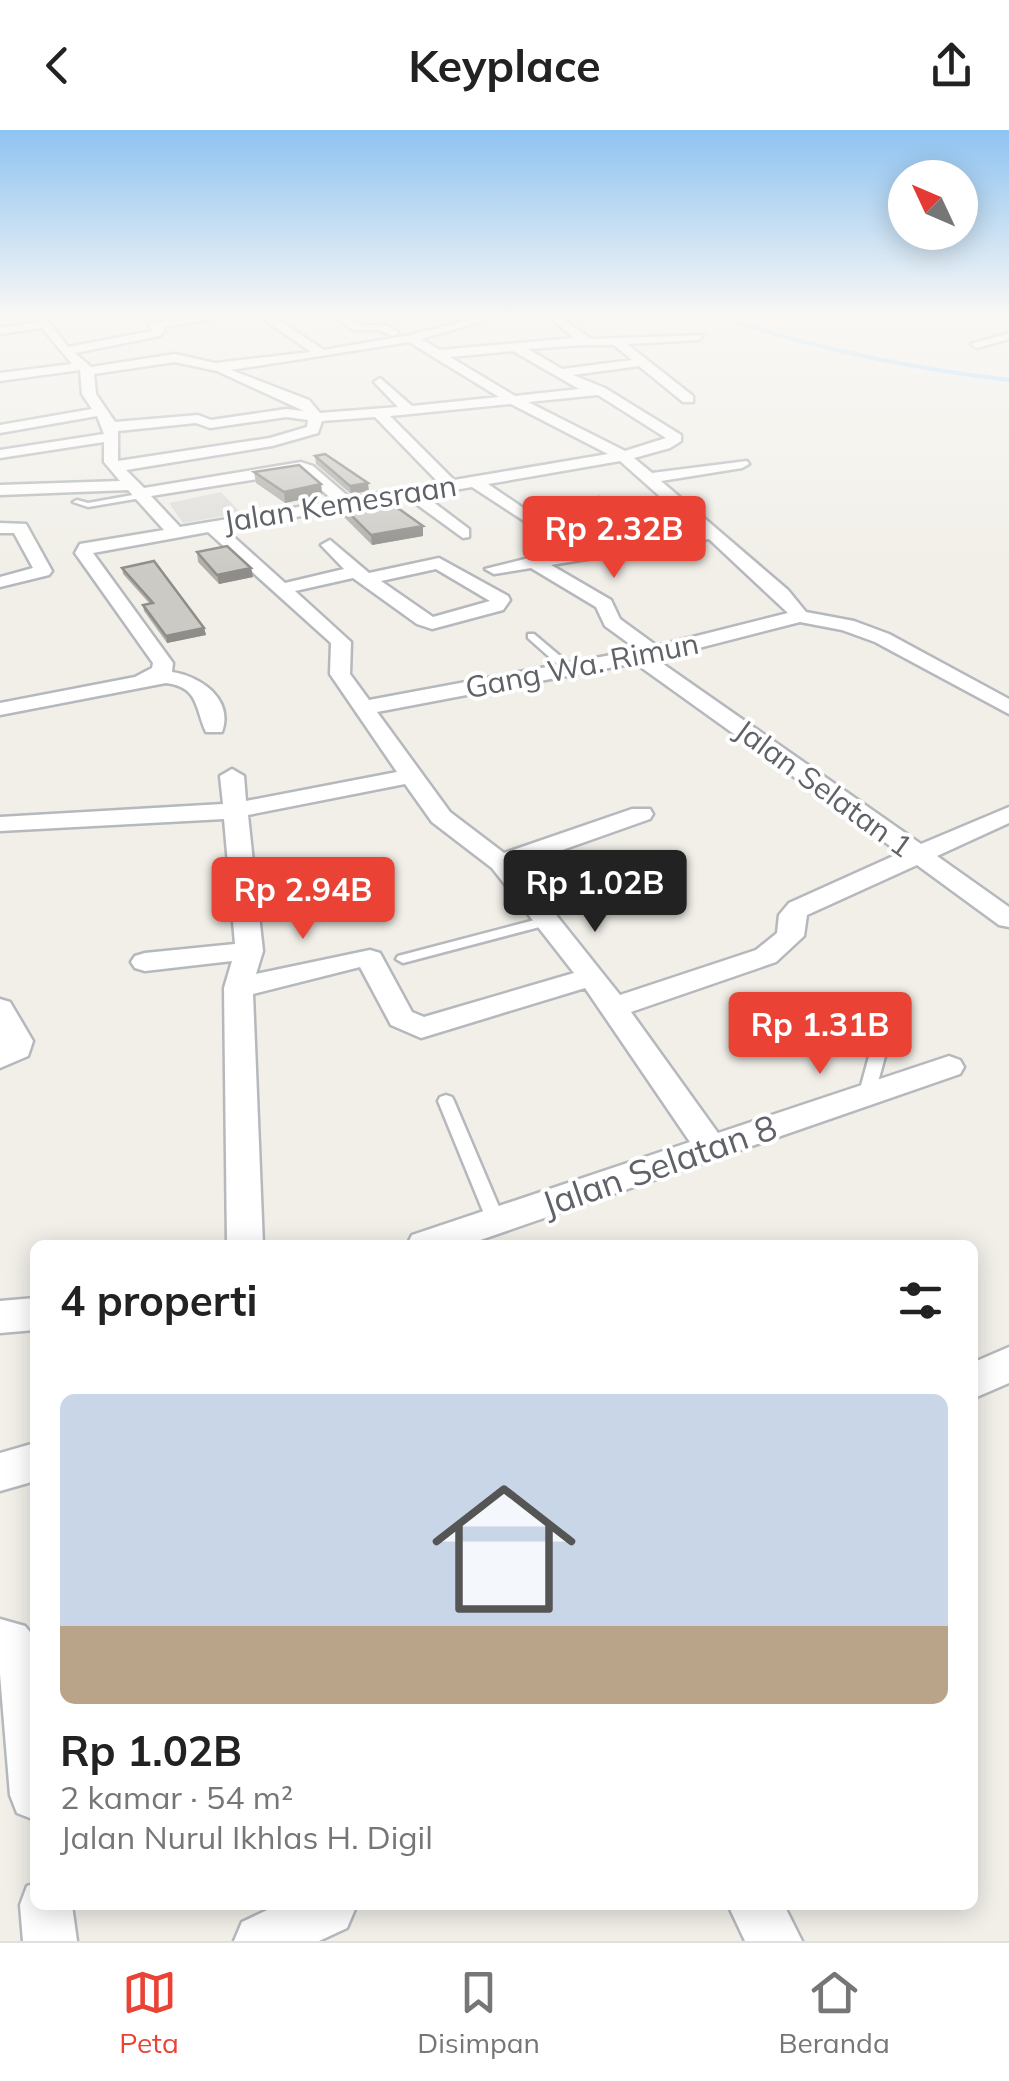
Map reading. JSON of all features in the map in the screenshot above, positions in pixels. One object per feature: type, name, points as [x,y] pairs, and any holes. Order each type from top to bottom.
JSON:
[{"type":"street","points":[[94,402],[107,423],[109,456],[115,467],[174,530]]},
{"type":"street","points":[[300,402],[316,417]]},
{"type":"street","points":[[400,402],[408,409]]},
{"type":"street","points":[[6,432],[198,419],[210,424],[286,413],[316,417],[485,402]]},
{"type":"street","points":[[516,402],[623,456],[782,594],[800,616],[847,624],[882,638],[1009,708]]},
{"type":"street","name":"Jalan Kemesraan","points":[[75,574],[86,548],[623,456],[665,445],[676,438],[614,402]]},
{"type":"street","points":[[378,412],[450,485]]},
{"type":"street","points":[[115,467],[259,444],[310,440],[316,417]]},
{"type":"street","points":[[0,454],[107,423]]},
{"type":"street","points":[[259,444],[295,468]]},
{"type":"street","points":[[649,478],[742,464]]},
{"type":"street","points":[[0,490],[139,491],[295,468],[308,469],[344,502]]},
{"type":"street","points":[[474,482],[532,521],[572,514],[599,503]]},
{"type":"street","points":[[410,491],[463,534]]},
{"type":"street","points":[[210,524],[341,642],[340,674],[411,776],[441,817],[501,863],[592,976],[711,1148]]},
{"type":"street","points":[[0,528],[20,528],[31,555]]},
{"type":"street","points":[[494,568],[712,534]]},
{"type":"street","points":[[281,589],[361,575],[439,563],[501,600],[496,606],[432,623],[361,575],[330,545]]},
{"type":"street","points":[[0,582],[31,555]]},
{"type":"street","points":[[0,566],[31,555],[75,574],[163,663],[162,671],[153,677]]},
{"type":"street","name":"Jalan Selatan 1","points":[[533,562],[604,604],[612,622],[647,655],[1009,918]]},
{"type":"street","points":[[0,590],[75,574]]},
{"type":"street","name":"Gang Wa. Rimun","points":[[362,708],[647,655],[800,616]]},
{"type":"street","points":[[0,709],[153,677],[182,676],[196,684],[213,717],[214,728]]},
{"type":"street","points":[[232,776],[249,951],[238,988],[245,1240]]},
{"type":"street","points":[[0,824],[234,811],[411,776]]},
{"type":"street","points":[[501,863],[641,814]]},
{"type":"street","points":[[612,1008],[766,956],[790,936],[792,916],[798,908],[1009,814]]},
{"type":"street","points":[[242,890],[321,879]]},
{"type":"street","points":[[145,962],[249,951]]},
{"type":"street","points":[[238,988],[370,959],[401,1018],[421,1028],[592,976]]},
{"type":"street","points":[[0,1009],[18,1041],[17,1049],[0,1058]]},
{"type":"street","name":"Jalan Selatan 8","points":[[439,1240],[949,1067]]},
{"type":"street","points":[[0,1317],[30,1314]]},
{"type":"street","points":[[0,1472],[30,1463]]},
{"type":"street","points":[[0,1642],[9,1642],[22,1659],[30,1700]]},
{"type":"street","points":[[47,1910],[50,1941]]},
{"type":"street","points":[[261,1941],[328,1910]]},
{"type":"street","points":[[757,1910],[775,1941]]},
{"type":"lane","points":[[77,502],[88,505],[139,491]]},
{"type":"lane","points":[[531,636],[569,669]]},
{"type":"lane","points":[[403,960],[546,920]]},
{"type":"lane","points":[[866,1093],[882,1038]]},
{"type":"lane","points":[[446,1101],[496,1220]]},
{"type":"shaded area","points":[[221,492],[241,513],[183,523],[169,503]]},
{"type":"building","points":[[325,454],[368,483],[350,486],[315,456]]},
{"type":"building","points":[[299,465],[321,484],[284,492],[254,472]]},
{"type":"building","points":[[381,496],[423,526],[371,535],[339,503]]},
{"type":"building","points":[[227,546],[251,568],[217,575],[197,552]]},
{"type":"building","points":[[154,561],[204,628],[166,636],[143,605],[153,603],[122,568]]}]
